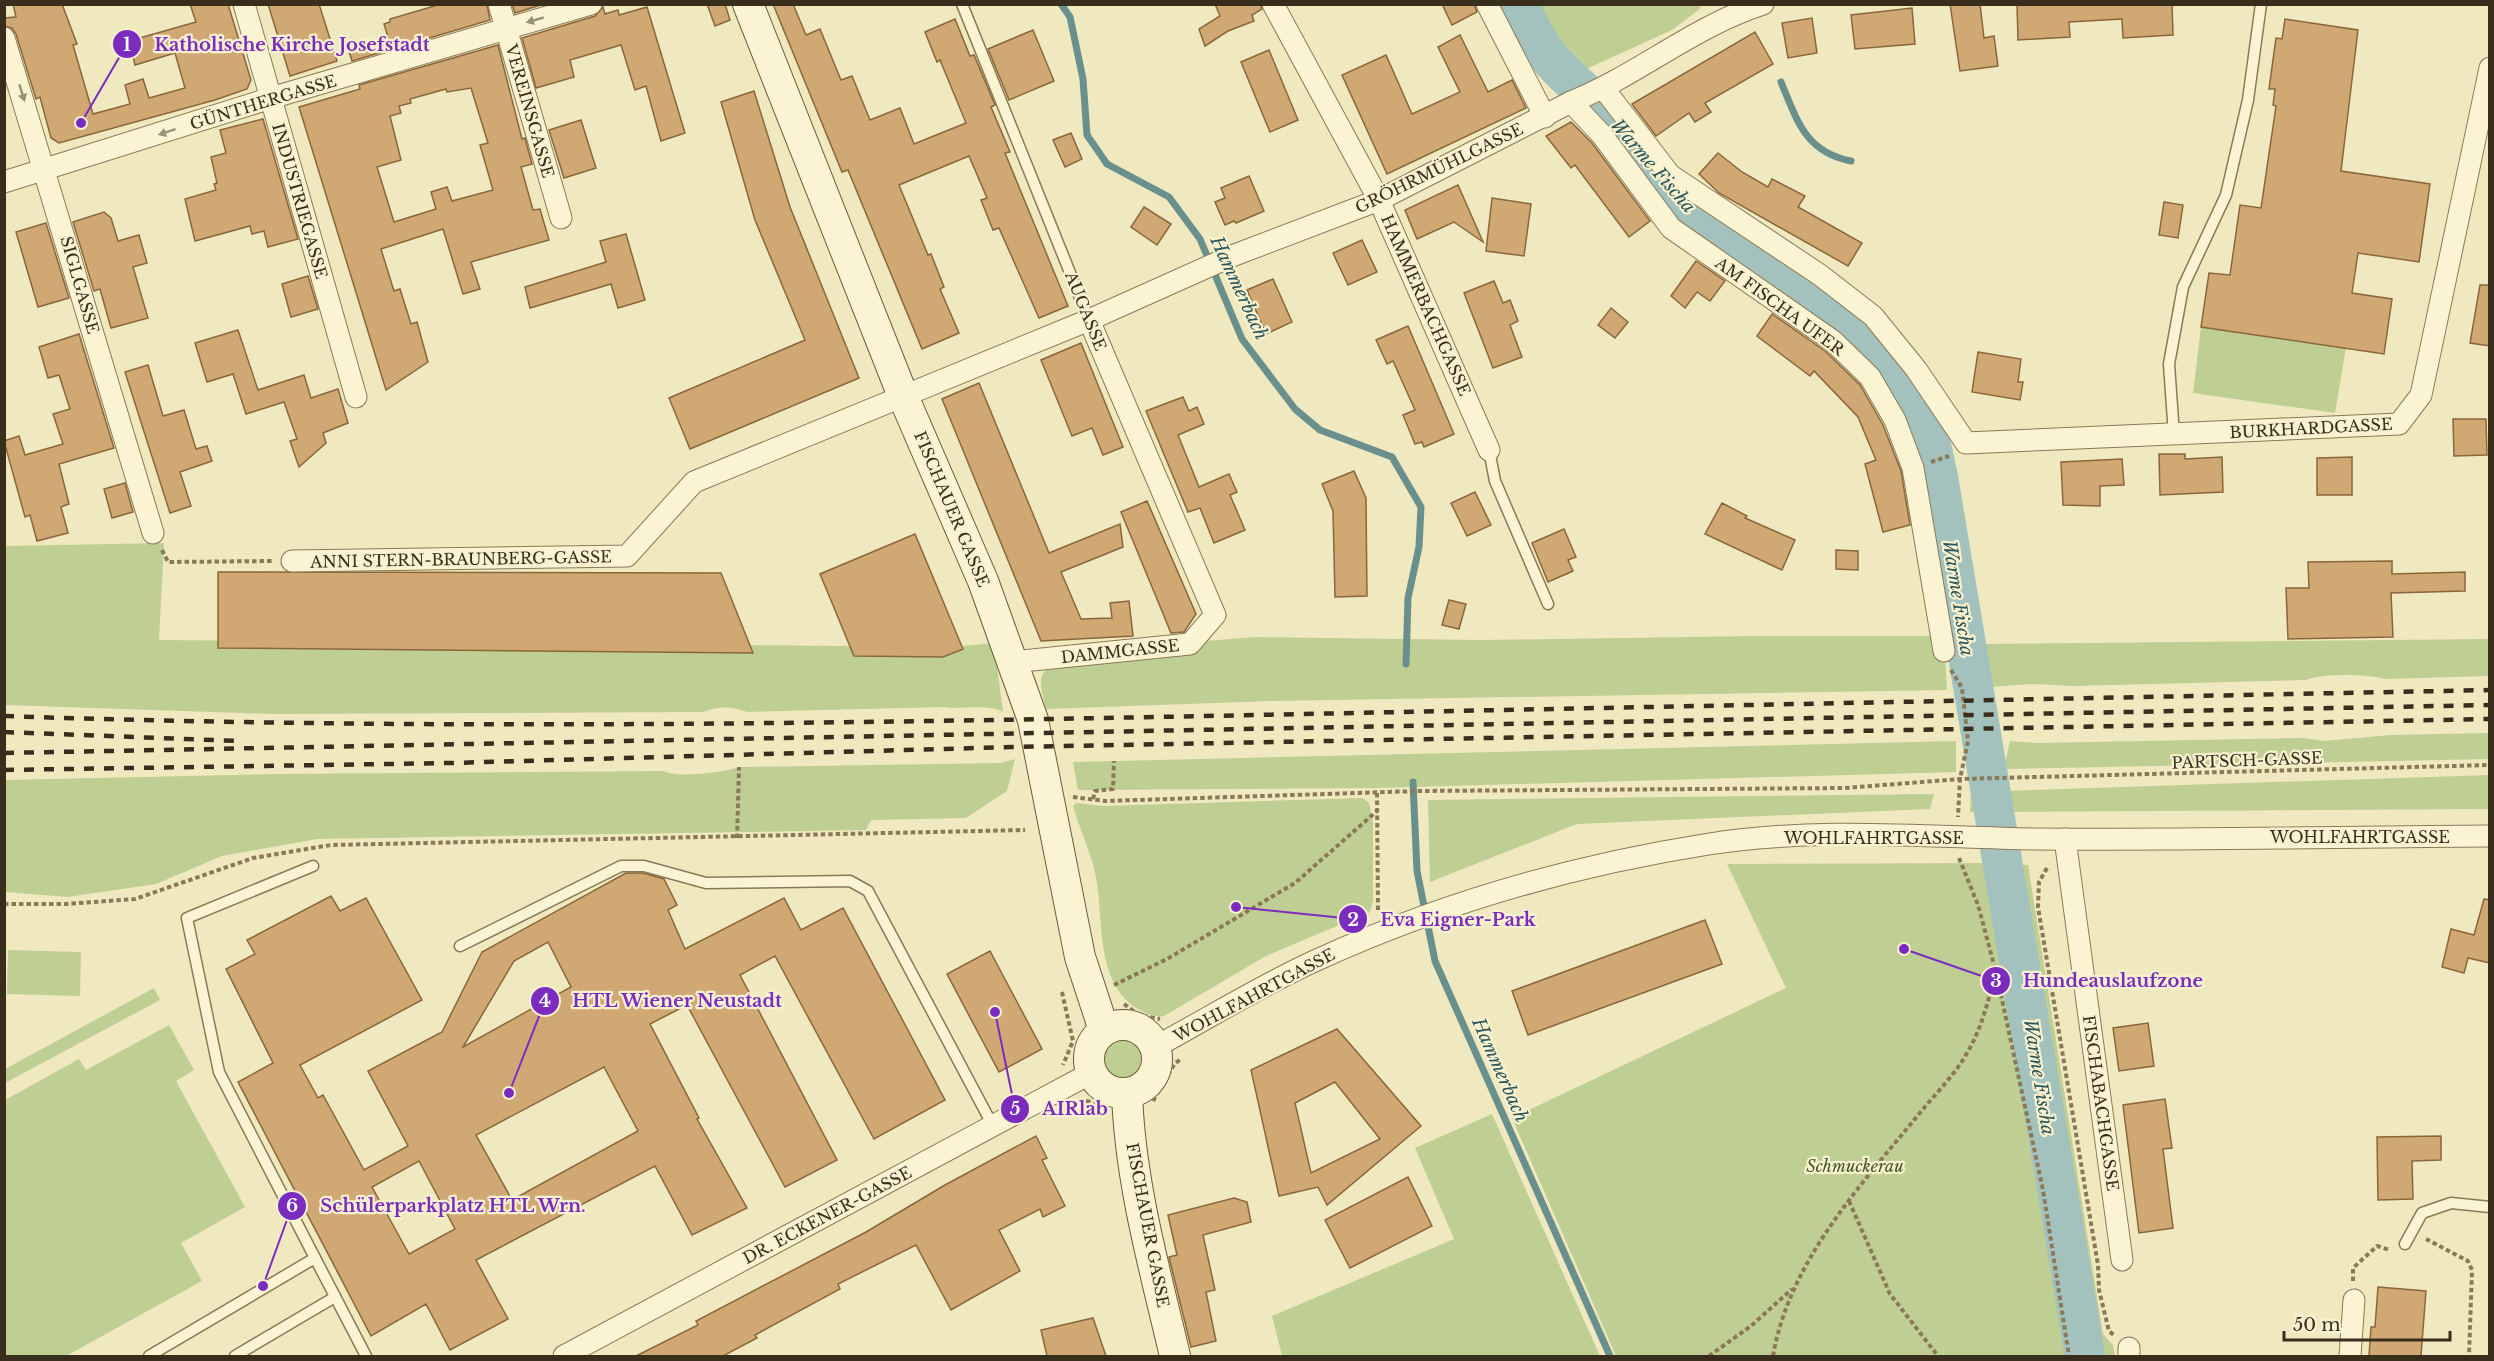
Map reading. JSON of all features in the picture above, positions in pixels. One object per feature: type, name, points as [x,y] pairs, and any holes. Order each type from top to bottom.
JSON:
[{"type":"main road","name":"FISCHAUER GASSE","points":[[748,4],[903,396],[983,581],[1033,720],[1080,957],[1104,1030]]},
{"type":"main road","points":[[1127,1025],[1139,1029],[1149,1038],[1165,1042],[1151,1078],[1145,1085],[1127,1093],[1107,1090],[1091,1073],[1089,1051],[1104,1030],[1127,1025]]},
{"type":"main road","name":"FISCHAUER GASSE","points":[[1127,1093],[1131,1152],[1142,1212],[1175,1356]]},
{"type":"street","name":"INDUSTRIEGASSE","points":[[244,4],[356,397]]},
{"type":"street","name":"VEREINSGASSE","points":[[498,4],[561,218]]},
{"type":"street","name":"GÜNTHERGASSE","points":[[4,182],[46,171],[271,98],[591,4]]},
{"type":"street","name":"HAMMERBACHGASSE","points":[[1273,4],[1379,200],[1489,450]]},
{"type":"street","points":[[1487,4],[1545,117]]},
{"type":"street","name":"GRÖHRMÜHLGASSE","points":[[903,396],[1089,320],[1232,256],[1379,200],[1571,102],[1604,89],[1726,10],[1763,4]]},
{"type":"street","name":"SIGLGASSE","points":[[4,38],[46,171],[153,533]]},
{"type":"street","name":"BURKHARDGASSE","points":[[1604,89],[1670,175],[1820,275],[1864,309],[1922,379],[1966,443],[2399,423],[2421,395],[2490,68]]},
{"type":"street","name":"AM FISCHA UFER","points":[[1571,102],[1602,135],[1671,228],[1833,341],[1870,377],[1895,420],[1913,468],[1944,651]]},
{"type":"street","name":"AUGASSE","points":[[1089,320],[1215,615]]},
{"type":"street","name":"ANNI STERN-BRAUNBERG-GASSE","points":[[292,561],[627,556],[694,482],[903,396]]},
{"type":"street","name":"DAMMGASSE","points":[[1012,662],[1190,645],[1215,615]]},
{"type":"street","name":"WOHLFAHRTGASSE","points":[[1165,1042],[1315,960],[1385,930],[1526,884],[1592,867],[1712,843],[1810,834],[2065,839],[2490,837]]},
{"type":"street","name":"FISCHABACHGASSE","points":[[2065,839],[2122,1260]]},
{"type":"street","name":"DR. ECKENER-GASSE","points":[[564,1356],[1091,1073]]},
{"type":"street","points":[[2350,1356],[2354,1300]]},
{"type":"lane","name":"AUGASSE","points":[[962,4],[1089,320]]},
{"type":"lane","points":[[2174,435],[2169,364],[2183,287],[2226,195],[2248,100],[2261,4]]},
{"type":"lane","points":[[1489,450],[1495,481],[1548,604]]},
{"type":"lane","points":[[313,866],[187,918],[219,1072],[366,1356]]},
{"type":"lane","points":[[460,946],[621,866],[644,866],[706,883],[850,881],[868,891],[993,1126]]},
{"type":"lane","points":[[2405,1244],[2422,1213],[2451,1203],[2490,1207]]},
{"type":"lane","points":[[149,1356],[315,1258]]},
{"type":"lane","points":[[235,1356],[335,1297]]},
{"type":"path","points":[[153,533],[168,562],[292,561]]},
{"type":"path","points":[[1944,651],[1953,675],[1962,688],[1968,741],[1960,779],[1965,838]]},
{"type":"path","points":[[1093,799],[1095,791],[1113,789],[1114,761]]},
{"type":"path","name":"PARTSCH-GASSE","points":[[1068,797],[1105,801],[1419,791],[1845,788],[1960,779],[2490,765]]},
{"type":"path","points":[[737,838],[739,767]]},
{"type":"path","points":[[1377,793],[1378,912],[1385,930]]},
{"type":"path","points":[[1116,993],[1110,987],[1167,959],[1295,883],[1377,811]]},
{"type":"path","points":[[4,904],[66,904],[135,899],[253,858],[331,845],[1025,830]]},
{"type":"path","points":[[2065,839],[2039,882],[2038,907],[2098,1265],[2100,1290],[2109,1331],[2129,1352]]},
{"type":"path","points":[[1959,862],[1978,904],[1996,972],[2043,1190],[2069,1356]]},
{"type":"path","points":[[1773,1356],[1776,1336],[1794,1288],[1848,1200],[1966,1056],[1983,1022],[1996,972]]},
{"type":"path","points":[[1121,1000],[1139,1015],[1156,1019],[1165,1017],[1165,1042]]},
{"type":"path","points":[[1848,1200],[1890,1294],[1938,1356]]},
{"type":"path","points":[[2412,1231],[2468,1261],[2472,1270],[2469,1356]]},
{"type":"path","points":[[2354,1300],[2353,1268],[2378,1246],[2399,1252],[2405,1244]]},
{"type":"path","points":[[1709,1356],[1751,1326],[1794,1288]]},
{"type":"green space","points":[[1696,4],[1701,8],[1672,30],[1584,70],[1551,44],[1533,5]]},
{"type":"green space","points":[[2201,327],[2346,348],[2335,413],[2193,393]]},
{"type":"green space","points":[[164,543],[159,640],[953,647],[994,643],[1003,712],[983,707],[945,707],[747,712],[725,708],[703,712],[273,714],[5,705],[5,546]]},
{"type":"green space","points":[[1944,636],[1947,690],[1271,701],[1046,709],[1041,689],[1042,676],[1045,671],[1065,652],[1256,637],[1482,640]]},
{"type":"green space","points":[[2489,639],[2489,676],[2385,679],[2345,675],[2323,676],[2306,680],[2073,686],[2031,684],[1977,688],[1983,644]]},
{"type":"green space","points":[[2489,733],[2489,759],[2004,769],[2010,741],[2036,743],[2305,738],[2324,741],[2390,735]]},
{"type":"green space","points":[[1956,741],[1956,772],[1376,788],[1078,790],[1073,762]]},
{"type":"green space","points":[[1015,759],[1007,791],[966,818],[871,820],[866,830],[317,839],[222,856],[156,884],[68,897],[5,892],[5,780],[274,774],[663,771],[689,774],[711,773],[739,767],[1001,763]]},
{"type":"green space","points":[[2489,775],[2489,809],[1970,812],[1971,792]]},
{"type":"green space","points":[[1934,794],[1930,809],[1577,824],[1430,882],[1428,800]]},
{"type":"green space","points":[[1363,798],[1369,803],[1373,822],[1373,901],[1370,912],[1266,956],[1164,1016],[1154,1016],[1144,1012],[1124,998],[1114,983],[1108,967],[1101,931],[1096,877],[1073,806],[1076,803],[1103,806]]},
{"type":"green space","name":"Schmuckerau","points":[[1997,863],[2028,865],[2103,1334],[2113,1345],[2115,1356],[1616,1356],[1512,1118],[1786,988],[1727,864]]},
{"type":"green space","points":[[8,950],[81,952],[80,996],[7,994]]},
{"type":"green space","points":[[154,988],[160,1000],[5,1083],[5,1069]]},
{"type":"green space","points":[[169,1025],[194,1070],[176,1081],[245,1207],[181,1243],[202,1281],[66,1356],[5,1356],[5,1100],[79,1059],[86,1070]]},
{"type":"green space","points":[[1120,1038],[1128,1039],[1135,1044],[1140,1051],[1140,1067],[1135,1074],[1128,1079],[1120,1080],[1112,1079],[1105,1074],[1100,1067],[1099,1059],[1100,1051],[1105,1044],[1112,1039]]},
{"type":"green space","points":[[1492,1114],[1600,1356],[1282,1356],[1272,1316],[1454,1239],[1415,1148]]},
{"type":"building","points":[[13,4],[62,4],[77,44],[73,45],[93,114],[130,104],[125,85],[143,79],[149,98],[185,88],[175,53],[135,65],[129,41],[196,22],[190,4],[228,4],[251,80],[247,89],[215,100],[59,143],[51,138],[40,97],[36,99],[16,34],[12,28],[4,26],[4,18],[16,17]]},
{"type":"building","points":[[268,4],[319,4],[337,61],[290,76]]},
{"type":"building","points":[[441,4],[487,4],[490,20],[352,61],[348,48],[388,37],[384,24],[390,22],[390,19]]},
{"type":"building","points":[[512,4],[544,4],[515,13]]},
{"type":"building","points":[[707,4],[725,4],[730,20],[715,26]]},
{"type":"building","points":[[773,4],[793,4],[806,35],[820,29],[841,80],[852,76],[870,120],[900,108],[914,144],[966,123],[940,60],[937,62],[925,32],[955,19],[970,56],[974,55],[995,105],[991,107],[1010,152],[1005,153],[1068,306],[1039,318],[999,228],[993,230],[981,200],[987,198],[969,156],[899,185],[928,255],[931,254],[944,287],[940,289],[959,333],[922,349],[848,170],[842,172]]},
{"type":"building","points":[[1215,4],[1260,4],[1262,9],[1252,15],[1254,21],[1228,31],[1205,46],[1199,29],[1220,16]]},
{"type":"building","points":[[1442,4],[1474,4],[1477,12],[1452,25]]},
{"type":"building","points":[[1950,4],[1980,4],[1984,38],[1994,36],[1998,66],[1960,71]]},
{"type":"building","points":[[2017,4],[2172,4],[2173,35],[2123,38],[2122,19],[2069,22],[2070,37],[2018,40]]},
{"type":"building","points":[[603,7],[605,14],[618,10],[619,15],[647,7],[685,133],[661,141],[646,86],[635,90],[621,45],[570,60],[574,77],[536,88],[522,38],[595,16]]},
{"type":"building","points":[[1912,8],[1915,44],[1855,49],[1851,15]]},
{"type":"building","points":[[1812,18],[1817,53],[1788,58],[1782,23]]},
{"type":"building","points":[[2285,19],[2358,30],[2341,171],[2430,184],[2419,262],[2358,253],[2352,293],[2392,299],[2384,354],[2201,327],[2209,273],[2230,275],[2240,205],[2261,208],[2276,106],[2273,105],[2275,89],[2269,89],[2276,38],[2282,39]]},
{"type":"building","points":[[1033,30],[1054,81],[1009,100],[988,49]]},
{"type":"building","points":[[1755,32],[1773,64],[1705,103],[1711,112],[1695,122],[1689,113],[1656,136],[1632,104]]},
{"type":"building","points":[[1460,35],[1488,92],[1512,80],[1526,108],[1387,174],[1342,75],[1386,55],[1412,114],[1460,92],[1438,47]]},
{"type":"building","points":[[498,45],[522,139],[525,138],[532,164],[521,167],[533,210],[540,209],[549,240],[471,262],[480,289],[463,294],[443,229],[381,249],[394,291],[400,289],[411,324],[417,322],[428,362],[386,390],[299,107],[360,89],[359,85]],"holes":[[[471,88],[488,143],[480,145],[493,190],[452,201],[447,187],[431,192],[436,209],[394,222],[377,167],[401,160],[390,116],[401,113],[399,106],[411,103],[410,99],[446,89],[447,92]]]},
{"type":"building","points":[[1269,50],[1298,120],[1270,132],[1241,62]]},
{"type":"building","points":[[754,91],[790,207],[859,378],[690,449],[669,398],[805,340],[755,220],[721,102]]},
{"type":"building","points":[[263,119],[298,239],[268,247],[264,231],[252,234],[250,226],[195,241],[185,199],[216,190],[214,184],[217,183],[211,157],[226,153],[220,130]]},
{"type":"building","points":[[581,120],[596,168],[564,178],[549,130]]},
{"type":"building","points":[[1571,122],[1592,143],[1650,221],[1629,237],[1575,165],[1571,168],[1546,136]]},
{"type":"building","points":[[1071,133],[1082,159],[1065,167],[1053,140]]},
{"type":"building","points":[[1718,153],[1742,172],[1768,187],[1772,179],[1805,196],[1798,207],[1862,243],[1848,266],[1719,193],[1699,174]]},
{"type":"building","points":[[1249,176],[1264,211],[1236,223],[1234,221],[1225,225],[1215,202],[1225,198],[1221,188]]},
{"type":"building","points":[[1458,185],[1483,242],[1454,222],[1417,239],[1405,210]]},
{"type":"building","points":[[1492,198],[1531,204],[1524,256],[1486,251]]},
{"type":"building","points":[[2164,202],[2183,205],[2178,238],[2159,235]]},
{"type":"building","points":[[1144,207],[1171,224],[1157,245],[1131,227]]},
{"type":"building","points":[[104,212],[111,218],[118,241],[139,235],[147,263],[133,267],[148,318],[111,328],[100,289],[94,291],[73,222]]},
{"type":"building","points":[[46,223],[69,298],[38,307],[16,232]]},
{"type":"building","points":[[626,234],[645,300],[618,308],[611,284],[530,308],[525,287],[606,262],[600,241]]},
{"type":"building","points":[[1362,240],[1377,272],[1348,285],[1333,253]]},
{"type":"building","points":[[1696,261],[1725,281],[1710,301],[1697,292],[1685,308],[1671,296]]},
{"type":"building","points":[[308,276],[318,309],[291,317],[282,284]]},
{"type":"building","points":[[1273,279],[1292,322],[1266,334],[1247,290]]},
{"type":"building","points":[[1494,281],[1503,303],[1510,300],[1518,321],[1510,325],[1522,357],[1493,368],[1464,293]]},
{"type":"building","points":[[2480,285],[2490,285],[2490,346],[2470,343]]},
{"type":"building","points":[[1611,308],[1628,322],[1615,338],[1598,325]]},
{"type":"building","points":[[1772,314],[1825,351],[1860,385],[1883,425],[1901,471],[1910,525],[1883,532],[1865,464],[1876,460],[1858,417],[1814,371],[1810,376],[1757,336]]},
{"type":"building","points":[[1408,326],[1454,434],[1424,447],[1422,442],[1415,444],[1403,415],[1415,410],[1393,361],[1387,364],[1376,340]]},
{"type":"building","points":[[238,330],[258,390],[304,375],[311,398],[338,389],[348,423],[323,433],[326,443],[299,467],[290,441],[297,439],[284,402],[246,414],[233,374],[207,382],[195,343]]},
{"type":"building","points":[[79,334],[114,448],[59,464],[69,504],[61,507],[68,533],[37,541],[30,515],[25,517],[4,441],[19,436],[25,455],[63,444],[53,414],[70,409],[59,375],[48,378],[39,347]]},
{"type":"building","points":[[1081,343],[1123,447],[1103,455],[1092,428],[1072,436],[1041,360]]},
{"type":"building","points":[[1978,352],[2021,359],[2018,382],[2023,382],[2020,400],[1972,392]]},
{"type":"building","points":[[148,365],[163,416],[184,410],[196,449],[207,446],[212,461],[180,472],[191,506],[170,513],[125,372]]},
{"type":"building","points":[[979,383],[1049,553],[1120,524],[1123,547],[1061,572],[1081,619],[1112,618],[1110,603],[1129,601],[1133,636],[1041,641],[942,399]]},
{"type":"building","points":[[1183,397],[1189,411],[1197,407],[1204,424],[1178,435],[1199,487],[1229,474],[1237,492],[1230,495],[1245,530],[1214,543],[1200,508],[1188,512],[1146,411]]},
{"type":"building","points":[[2453,419],[2486,419],[2487,455],[2454,456]]},
{"type":"building","points":[[2159,454],[2185,454],[2185,459],[2222,457],[2223,492],[2160,495]]},
{"type":"building","points":[[2352,457],[2352,495],[2317,495],[2317,458]]},
{"type":"building","points":[[2122,459],[2124,485],[2100,486],[2100,506],[2063,505],[2061,462]]},
{"type":"building","points":[[1354,471],[1366,498],[1367,596],[1335,597],[1333,511],[1322,484]]},
{"type":"building","points":[[125,483],[133,512],[112,518],[104,489]]},
{"type":"building","points":[[1475,492],[1491,525],[1467,536],[1451,503]]},
{"type":"building","points":[[1147,501],[1196,614],[1184,632],[1171,633],[1121,512]]},
{"type":"building","points":[[1722,503],[1747,516],[1745,518],[1795,540],[1782,570],[1705,534]]},
{"type":"building","points":[[1564,529],[1576,557],[1568,560],[1573,571],[1548,582],[1532,543]]},
{"type":"building","points":[[915,534],[963,649],[943,657],[854,656],[820,574]]},
{"type":"building","points":[[1836,550],[1858,551],[1858,570],[1836,569]]},
{"type":"building","points":[[2392,561],[2392,574],[2465,572],[2465,591],[2391,593],[2393,637],[2288,639],[2286,588],[2309,588],[2308,562]]},
{"type":"building","points":[[218,572],[721,573],[753,653],[218,648]]},
{"type":"building","points":[[1449,600],[1466,604],[1459,629],[1442,625]]},
{"type":"building","points":[[626,873],[643,873],[664,879],[677,905],[668,910],[685,949],[784,898],[801,930],[843,908],[945,1100],[874,1139],[775,956],[740,975],[837,1160],[785,1187],[687,1005],[650,1024],[699,1118],[697,1119],[747,1208],[692,1235],[655,1166],[476,1260],[508,1319],[450,1350],[426,1304],[371,1336],[238,1082],[273,1063],[226,969],[255,954],[247,940],[331,896],[340,911],[366,898],[422,1000],[300,1065],[318,1098],[323,1095],[364,1170],[408,1146],[368,1071],[442,1032],[482,952]],"holes":[[[548,942],[571,987],[463,1047],[514,961]],[[604,1067],[638,1131],[512,1200],[476,1135]],[[419,1161],[455,1229],[409,1254],[372,1187]]]},
{"type":"building","points":[[2484,899],[2490,900],[2490,963],[2468,958],[2464,973],[2442,967],[2451,929],[2474,935]]},
{"type":"building","points":[[1705,920],[1722,964],[1528,1035],[1512,991]]},
{"type":"building","points":[[990,951],[1042,1049],[999,1072],[947,974]]},
{"type":"building","points":[[2148,1023],[2154,1066],[2119,1071],[2113,1028]]},
{"type":"building","points":[[1337,1029],[1421,1126],[1327,1205],[1318,1187],[1279,1196],[1251,1070]],"holes":[[[1335,1082],[1380,1139],[1311,1173],[1295,1103]]]},
{"type":"building","points":[[2165,1099],[2172,1148],[2163,1149],[2173,1228],[2139,1233],[2123,1105]]},
{"type":"building","points":[[1036,1136],[1047,1158],[1042,1160],[1065,1206],[1043,1217],[1040,1209],[999,1230],[1020,1271],[951,1310],[916,1245],[838,1284],[840,1289],[755,1335],[757,1338],[723,1356],[636,1356],[698,1325],[696,1321],[866,1232],[945,1185]]},
{"type":"building","points":[[2441,1136],[2441,1160],[2412,1161],[2413,1199],[2378,1200],[2377,1137]]},
{"type":"building","points":[[1408,1177],[1432,1226],[1350,1268],[1325,1220]]},
{"type":"building","points":[[1234,1198],[1247,1202],[1251,1222],[1203,1235],[1215,1290],[1206,1292],[1216,1341],[1191,1347],[1169,1257],[1177,1255],[1168,1215]]},
{"type":"building","points":[[2378,1287],[2426,1291],[2421,1356],[2369,1356],[2371,1327],[2375,1327]]},
{"type":"building","points":[[1093,1318],[1106,1356],[1047,1356],[1041,1330]]},
{"type":"waterway","name":"Hammerbach","points":[[1061,4],[1070,17],[1083,79],[1087,135],[1107,164],[1169,197],[1200,239],[1242,339],[1295,409],[1320,430],[1392,457],[1421,507],[1419,547],[1408,598],[1406,664]]},
{"type":"waterway","name":"Warme Fischa","points":[[1519,4],[1547,55],[1613,120],[1678,199],[1703,222],[1831,308],[1859,332],[1885,358],[1907,390],[1926,428],[1938,477],[2085,1356]]},
{"type":"waterway","points":[[1781,82],[1798,121],[1813,142],[1835,157],[1851,161]]},
{"type":"waterway","name":"Hammerbach","points":[[1413,782],[1417,871],[1435,961],[1610,1356]]},
{"type":"railway","points":[[4,716],[329,723],[816,723],[2490,690]]},
{"type":"railway","points":[[4,753],[2490,705]]},
{"type":"railway","points":[[4,770],[451,763],[1012,747],[2490,719]]},
{"type":"railway","points":[[4,732],[238,741]]},
{"type":"place","name":"Katholische Kirche Josefstadt","points":[[81,123]]},
{"type":"place","name":"Eva Eigner-Park","points":[[1236,907]]},
{"type":"place","name":"Hundeauslaufzone","points":[[1904,949]]},
{"type":"place","name":"AIRlab","points":[[995,1012]]},
{"type":"place","name":"HTL Wiener Neustadt","points":[[509,1093]]},
{"type":"place","name":"Schülerparkplatz HTL Wrn.","points":[[263,1286]]}]
